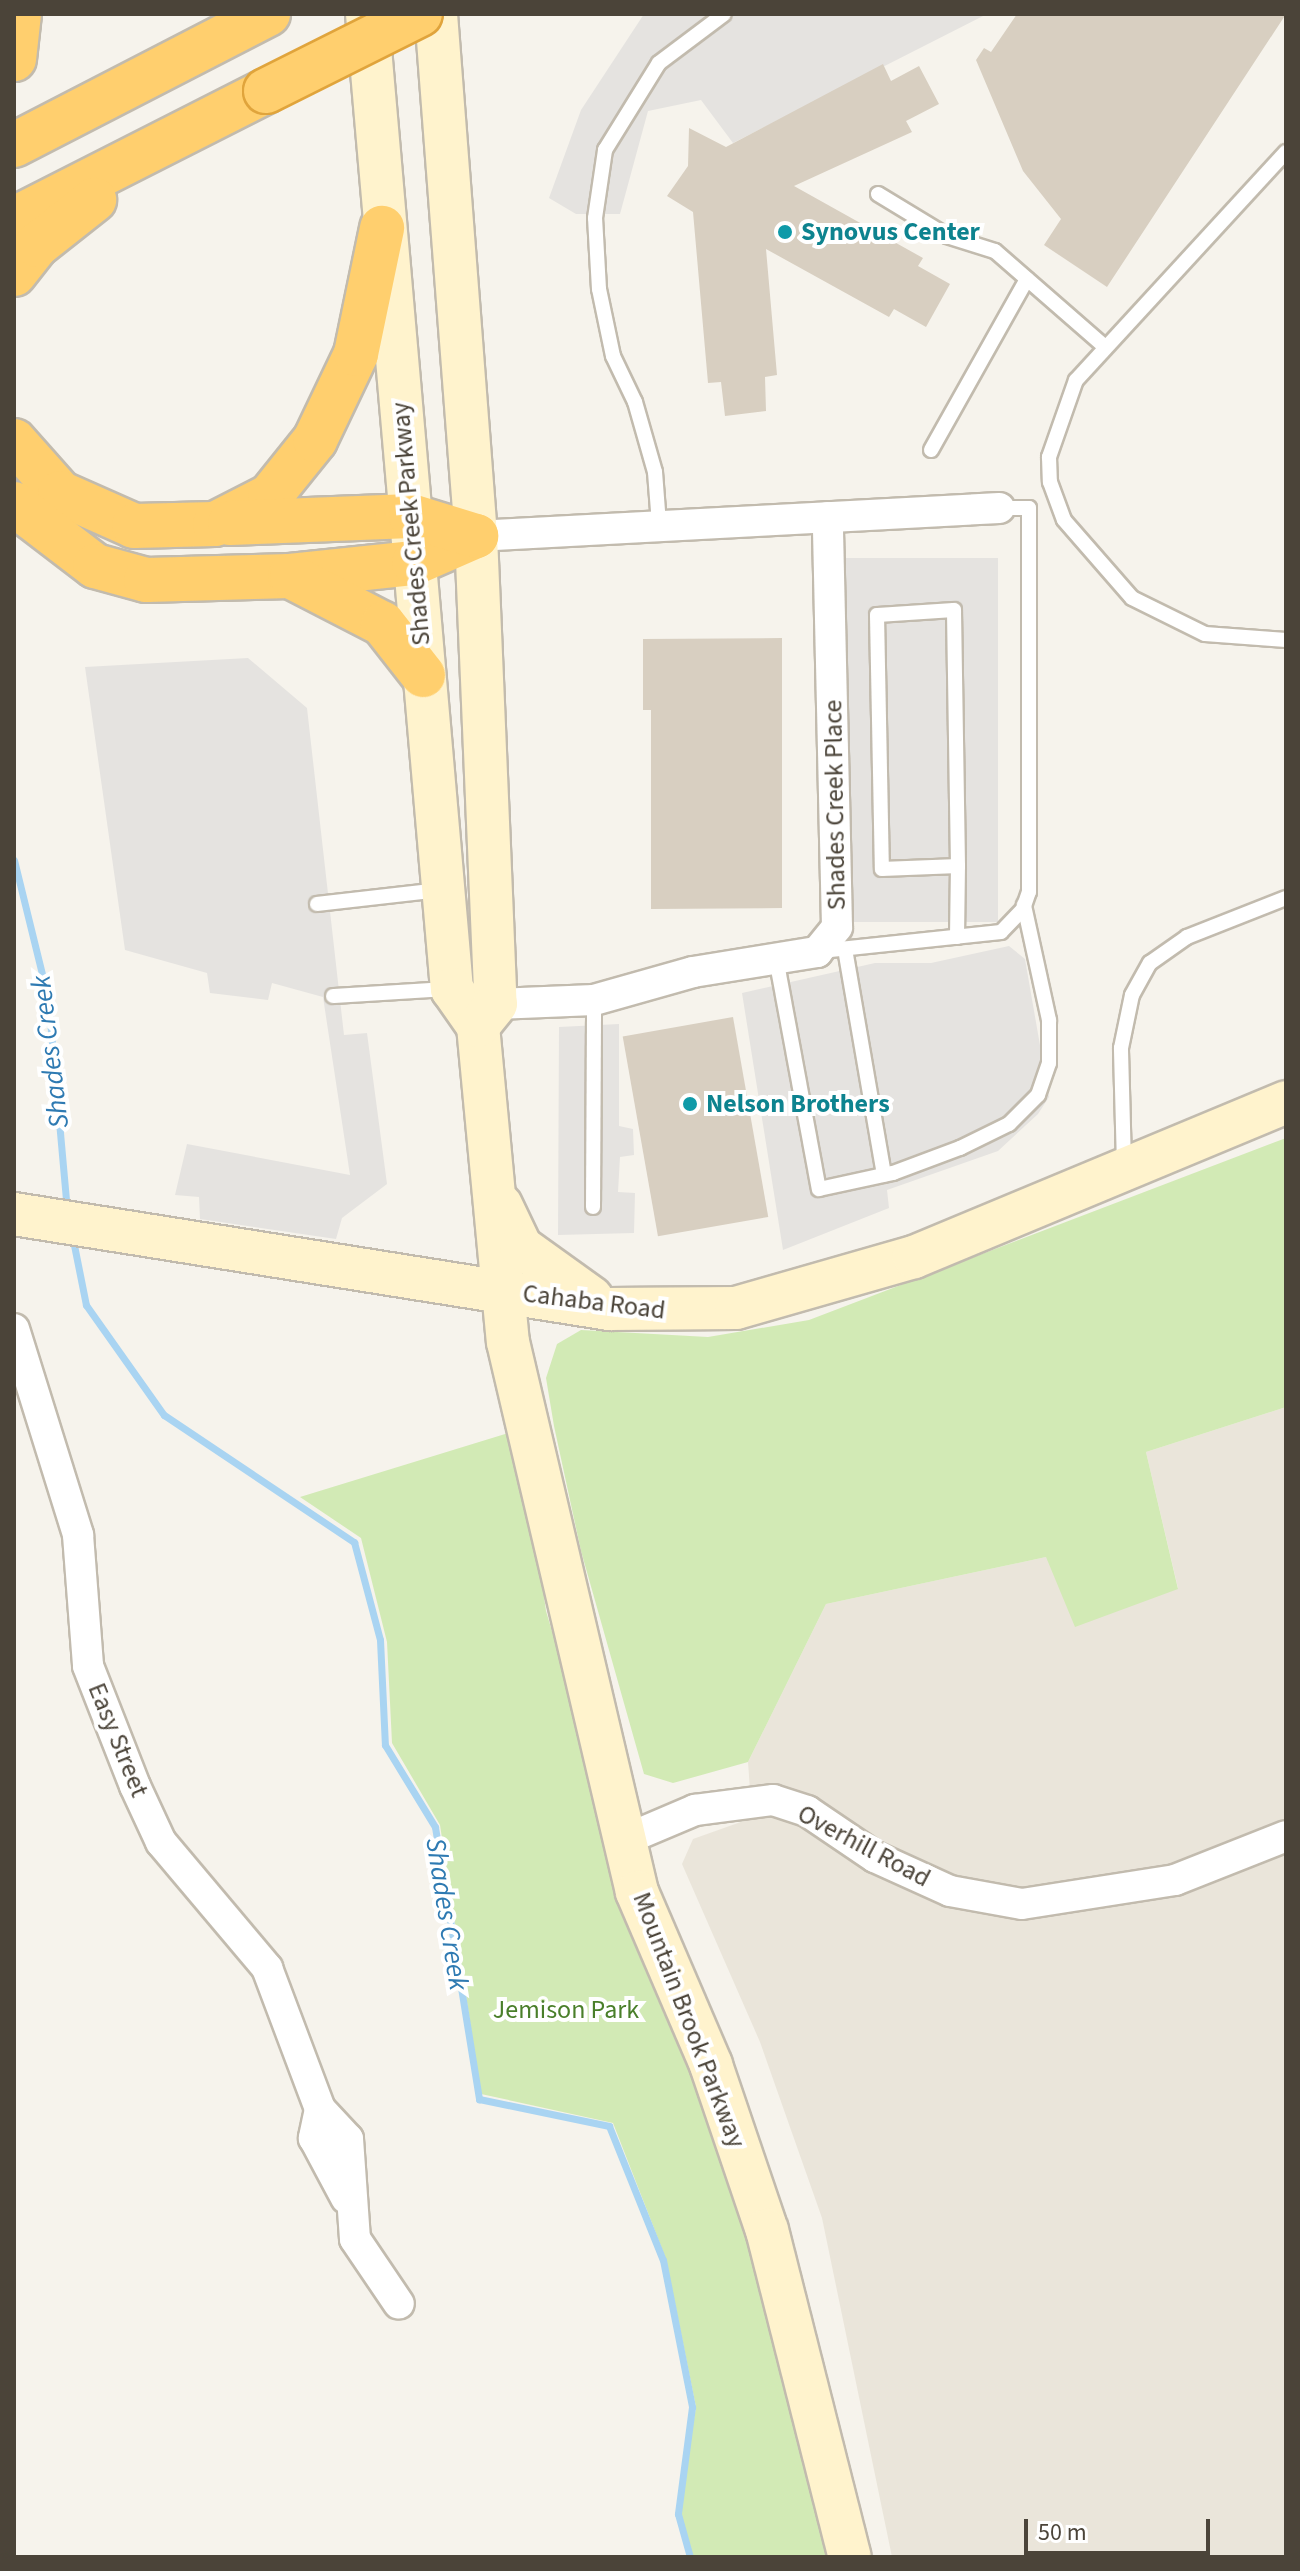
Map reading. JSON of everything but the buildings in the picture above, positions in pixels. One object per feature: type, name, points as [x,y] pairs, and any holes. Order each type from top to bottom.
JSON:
[{"type":"highway","points":[[14,59],[19,14]]},
{"type":"highway","points":[[14,145],[268,14]]},
{"type":"highway","points":[[14,219],[420,14]]},
{"type":"highway","points":[[14,274],[56,229],[175,138]]},
{"type":"highway","points":[[215,524],[270,496],[315,440],[356,354],[382,228]]},
{"type":"highway","points":[[14,441],[60,493],[134,526],[411,516],[476,536]]},
{"type":"highway","points":[[14,504],[44,533],[95,566],[121,575],[169,581],[290,576],[414,563],[476,536]]},
{"type":"highway","points":[[290,576],[383,624],[423,675]]},
{"type":"main road","name":"Shades Creek Parkway","points":[[367,14],[382,228],[411,516],[452,989],[487,1015]]},
{"type":"main road","name":"Shades Creek Parkway","points":[[436,14],[476,536],[493,1190],[505,1291]]},
{"type":"main road","name":"Cahaba Road","points":[[14,1214],[609,1309],[736,1308],[914,1257],[1124,1165],[1286,1102]]},
{"type":"main road","points":[[493,1190],[521,1247],[609,1309]]},
{"type":"main road","name":"Mountain Brook Parkway","points":[[505,1291],[508,1342],[629,1838],[637,1892],[711,2065],[767,2230],[850,2557]]},
{"type":"street","points":[[476,536],[999,508]]},
{"type":"street","name":"Shades Creek Place","points":[[828,517],[837,927],[831,950]]},
{"type":"street","points":[[487,1015],[594,1000],[693,972],[831,950]]},
{"type":"street","name":"Easy Street","points":[[14,1329],[78,1535],[88,1666],[135,1786],[161,1842],[267,1968],[320,2109],[348,2139],[348,2201],[355,2239],[399,2304]]},
{"type":"street","name":"Overhill Road","points":[[629,1838],[695,1810],[773,1800],[807,1811],[875,1857],[950,1891],[1022,1904],[1175,1880],[1286,1836]]},
{"type":"lane","points":[[659,524],[642,430],[613,356],[599,289],[595,218],[605,150],[659,63],[724,14]]},
{"type":"lane","points":[[1286,152],[1104,346],[1076,380],[1059,420],[1049,457],[1058,504],[1110,577],[1163,618],[1205,634],[1286,640]]},
{"type":"lane","points":[[878,194],[947,236],[995,251],[1104,346]]},
{"type":"lane","points":[[931,450],[1027,279]]},
{"type":"lane","points":[[999,508],[1058,504]]},
{"type":"lane","points":[[776,958],[819,1189],[884,1175],[1009,1124],[1038,1095],[1049,1063],[1049,1020],[1024,905],[1029,508]]},
{"type":"lane","points":[[957,937],[958,866],[954,610],[877,615],[882,869],[958,866]]},
{"type":"lane","points":[[317,904],[443,890]]},
{"type":"lane","points":[[1124,1165],[1121,1048],[1132,995],[1150,963],[1187,937],[1286,898]]},
{"type":"lane","points":[[884,1175],[831,950],[1001,932],[1024,905]]},
{"type":"lane","points":[[333,996],[452,989]]},
{"type":"lane","points":[[593,1207],[594,1000]]},
{"type":"shaded area","points":[[644,14],[987,14],[733,143],[701,100],[648,111],[620,214],[576,214],[549,198],[581,110]]},
{"type":"shaded area","points":[[845,558],[998,558],[998,922],[845,922]]},
{"type":"shaded area","points":[[248,658],[307,708],[344,1035],[367,1033],[387,1184],[342,1218],[336,1239],[200,1219],[199,1197],[175,1195],[187,1144],[350,1175],[323,997],[272,983],[268,1000],[210,993],[207,973],[125,950],[85,667]]},
{"type":"shaded area","points":[[1009,946],[1025,959],[1049,1097],[1038,1114],[998,1151],[887,1190],[889,1208],[783,1250],[742,993],[875,963],[931,963]]},
{"type":"shaded area","points":[[619,1024],[619,1126],[633,1129],[634,1155],[620,1157],[618,1192],[635,1193],[634,1233],[558,1235],[559,1027]]},
{"type":"shaded area","points":[[1286,1407],[1286,2557],[892,2557],[822,2218],[760,2042],[682,1864],[693,1839],[752,1818],[748,1762],[826,1604],[1046,1557],[1178,1588],[1146,1452]]},
{"type":"green space","points":[[1286,1138],[1286,1407],[1146,1452],[1178,1589],[1075,1627],[1046,1557],[826,1604],[748,1762],[673,1783],[644,1774],[581,1551],[554,1426],[546,1378],[557,1344],[581,1330],[708,1337],[809,1320]]},
{"type":"green space","name":"Jemison Park","points":[[521,1429],[546,1611],[632,1901],[758,2254],[835,2557],[688,2557],[678,2514],[696,2407],[666,2259],[613,2123],[481,2094],[440,1825],[392,1743],[387,1642],[361,1538],[300,1497]]},
{"type":"waterway","name":"Shades Creek","points":[[14,860],[48,998],[66,1199]]},
{"type":"waterway","name":"Shades Creek","points":[[74,1245],[86,1305],[164,1415],[354,1542],[380,1640],[385,1745],[435,1827],[479,2099],[609,2126],[663,2260],[692,2407],[678,2514],[690,2557]]},
{"type":"place","name":"Synovus Center","points":[[785,232]]},
{"type":"place","name":"Nelson Brothers","points":[[690,1104]]}]
